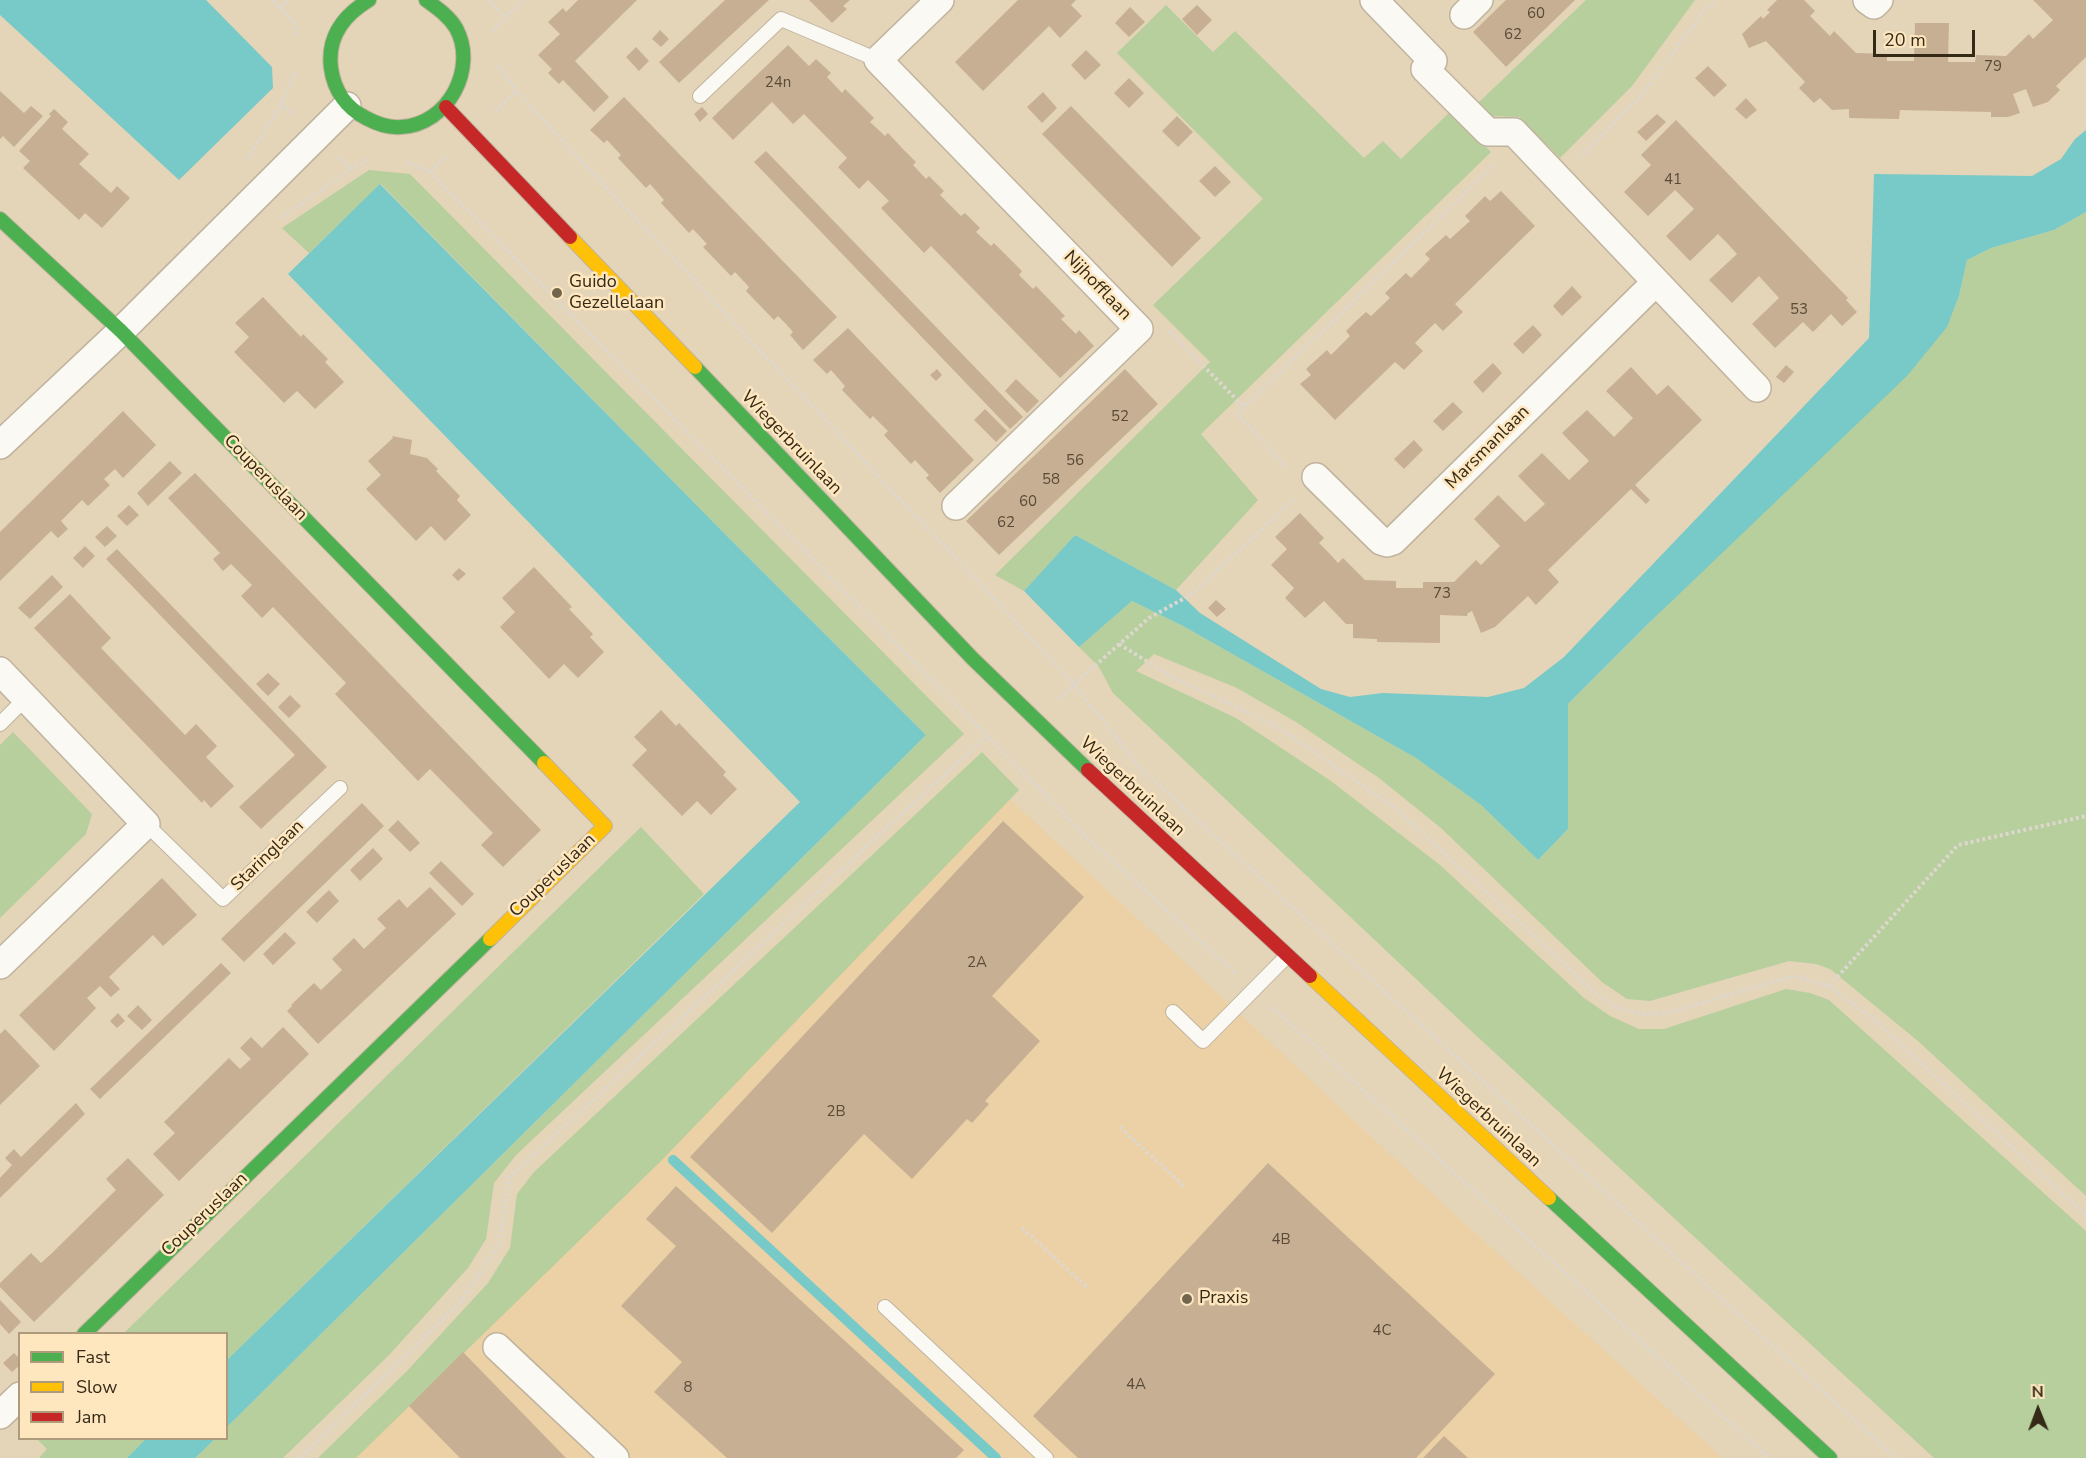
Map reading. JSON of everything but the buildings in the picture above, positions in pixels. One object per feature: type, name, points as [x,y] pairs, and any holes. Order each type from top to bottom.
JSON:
[{"type":"street","points":[[369,0],[348,5],[336,30],[329,56],[333,83],[347,106],[369,122],[396,128],[423,123],[446,107],[458,90],[464,71],[464,50],[450,11],[426,0]]},
{"type":"street","points":[[878,60],[940,0]]},
{"type":"street","points":[[1374,0],[1433,61],[1425,69],[1488,132],[1514,132],[1757,388]]},
{"type":"street","points":[[1867,0],[1874,5],[1879,0]]},
{"type":"street","name":"Nijhofflaan","points":[[878,60],[1139,329],[956,506]]},
{"type":"street","points":[[0,445],[121,331],[347,106]]},
{"type":"street","name":"Wiegerbruinlaan","points":[[446,107],[973,659],[1046,732],[1830,1458]]},
{"type":"street","points":[[0,219],[121,331]]},
{"type":"street","name":"Marsmanlaan","points":[[1316,477],[1381,541],[1387,543],[1393,541],[1656,282]]},
{"type":"street","name":"Couperuslaan","points":[[86,1332],[605,826],[121,331]]},
{"type":"street","name":"Staringlaan","points":[[0,671],[146,824]]},
{"type":"street","points":[[0,964],[146,824]]},
{"type":"street","points":[[497,1347],[615,1458]]},
{"type":"street","points":[[0,1415],[18,1398]]},
{"type":"lane","name":"Nijhofflaan","points":[[700,96],[781,19],[878,60]]},
{"type":"lane","points":[[0,724],[26,698]]},
{"type":"lane","name":"Staringlaan","points":[[146,824],[223,899],[340,788]]},
{"type":"lane","points":[[1173,1012],[1203,1041],[1287,956]]},
{"type":"lane","points":[[885,1307],[1047,1458]]},
{"type":"path","points":[[273,0],[296,24],[297,45]]},
{"type":"path","points":[[281,8],[289,0]]},
{"type":"path","points":[[488,0],[505,17]]},
{"type":"path","points":[[495,38],[494,28],[524,0]]},
{"type":"path","points":[[1558,179],[1640,97],[1703,12],[1715,0]]},
{"type":"path","name":"Wiegerbruinlaan","points":[[497,58],[498,68],[526,102],[1074,684],[1142,769],[1896,1458]]},
{"type":"path","points":[[243,165],[280,107],[298,68]]},
{"type":"path","points":[[1290,471],[1237,414],[1521,139]]},
{"type":"path","points":[[430,172],[1093,843],[1768,1458]]},
{"type":"path","points":[[1139,329],[1153,315],[1244,407]]},
{"type":"path","points":[[1074,684],[1149,618],[1192,594],[1297,496]]},
{"type":"path","points":[[1119,644],[1174,678],[1275,725],[1396,809],[1599,996],[1617,1008],[1641,1014],[1667,1013],[1793,976],[1829,986],[1874,1020],[2086,1215]]},
{"type":"path","points":[[300,1458],[461,1302],[499,1244],[509,1178],[986,736]]},
{"type":"path","points":[[1829,986],[1958,845],[2086,816]]},
{"type":"path","points":[[1120,1127],[1185,1187]]},
{"type":"path","points":[[1022,1228],[1088,1288]]},
{"type":"shaded area","points":[[999,789],[1440,1201],[1722,1458],[351,1458]]},
{"type":"green space","points":[[1586,0],[1695,0],[1632,86],[1560,158],[1519,117],[1491,116],[1477,104]]},
{"type":"green space","points":[[1166,5],[1213,52],[1235,31],[1364,158],[1383,141],[1401,159],[1451,111],[1491,152],[1201,434],[1258,500],[1176,590],[1075,535],[1024,591],[995,575],[1210,362],[1153,305],[1263,199],[1117,53]]},
{"type":"green space","points":[[369,170],[410,174],[964,734],[516,1155],[494,1183],[486,1239],[468,1268],[389,1355],[283,1458],[195,1458],[214,1440],[228,1440],[228,1426],[926,735],[381,184],[309,253],[282,228]]},
{"type":"green space","points":[[2086,212],[2086,1196],[1918,1041],[1830,969],[1816,964],[1789,961],[1650,1001],[1627,999],[1602,982],[1441,828],[1379,778],[1296,722],[1237,688],[1154,654],[1136,671],[1236,718],[1331,781],[1440,865],[1584,998],[1610,1016],[1639,1029],[1664,1029],[1786,989],[1810,993],[1829,1000],[2086,1231],[2086,1458],[1934,1458],[1468,1028],[1113,693],[1099,667],[1079,647],[1132,601],[1183,626],[1416,758],[1481,805],[1538,860],[1568,829],[1568,704],[1947,326],[1959,296],[1967,260],[1991,248],[2054,230]]},
{"type":"green space","points":[[13,732],[92,814],[86,834],[0,918],[0,745]]},
{"type":"green space","points":[[982,752],[1019,790],[661,1161],[356,1458],[318,1458],[406,1372],[488,1283],[510,1248],[517,1194],[534,1172]]},
{"type":"green space","points":[[641,827],[704,894],[228,1359],[228,1332],[125,1332]]},
{"type":"green space","points":[[38,1440],[146,1440],[127,1458],[39,1458],[47,1449]]},
{"type":"water","points":[[0,0],[206,0],[272,67],[273,88],[179,180],[0,15]]},
{"type":"water","points":[[2086,130],[2086,212],[2054,230],[1991,248],[1967,260],[1959,296],[1947,327],[1907,376],[1650,622],[1568,704],[1568,829],[1538,860],[1481,805],[1416,758],[1183,626],[1132,601],[1079,647],[1024,591],[1075,535],[1176,590],[1200,613],[1321,689],[1350,697],[1383,693],[1488,697],[1524,688],[1564,657],[1869,338],[1874,174],[2032,176],[2061,159],[2075,139]]},
{"type":"water","points":[[380,184],[926,735],[228,1426],[228,1359],[800,802],[288,274]]},
{"type":"water","points":[[145,1440],[214,1440],[195,1458],[127,1458]]},
{"type":"waterway","points":[[673,1160],[996,1458]]},
{"type":"traffic: fast","points":[[369,0],[352,13],[339,28],[332,46],[331,68],[338,91],[347,104],[374,122],[396,127],[418,124],[433,116],[445,105],[461,76],[462,44],[456,28],[446,16],[426,0]]},
{"type":"traffic: fast","points":[[0,219],[121,331],[544,763]]},
{"type":"traffic: fast","points":[[695,367],[973,659],[1088,770]]},
{"type":"traffic: fast","points":[[86,1332],[490,939]]},
{"type":"traffic: fast","points":[[1549,1198],[1830,1458]]},
{"type":"traffic: slow","points":[[570,237],[695,367]]},
{"type":"traffic: slow","points":[[490,939],[605,826],[544,763]]},
{"type":"traffic: slow","points":[[1310,976],[1549,1198]]},
{"type":"traffic: jam","points":[[446,107],[570,237]]},
{"type":"traffic: jam","points":[[1088,770],[1310,976]]},
{"type":"place","name":"Guido Gezellelaan","points":[[557,293]]},
{"type":"place","name":"Praxis","points":[[1187,1299]]}]
